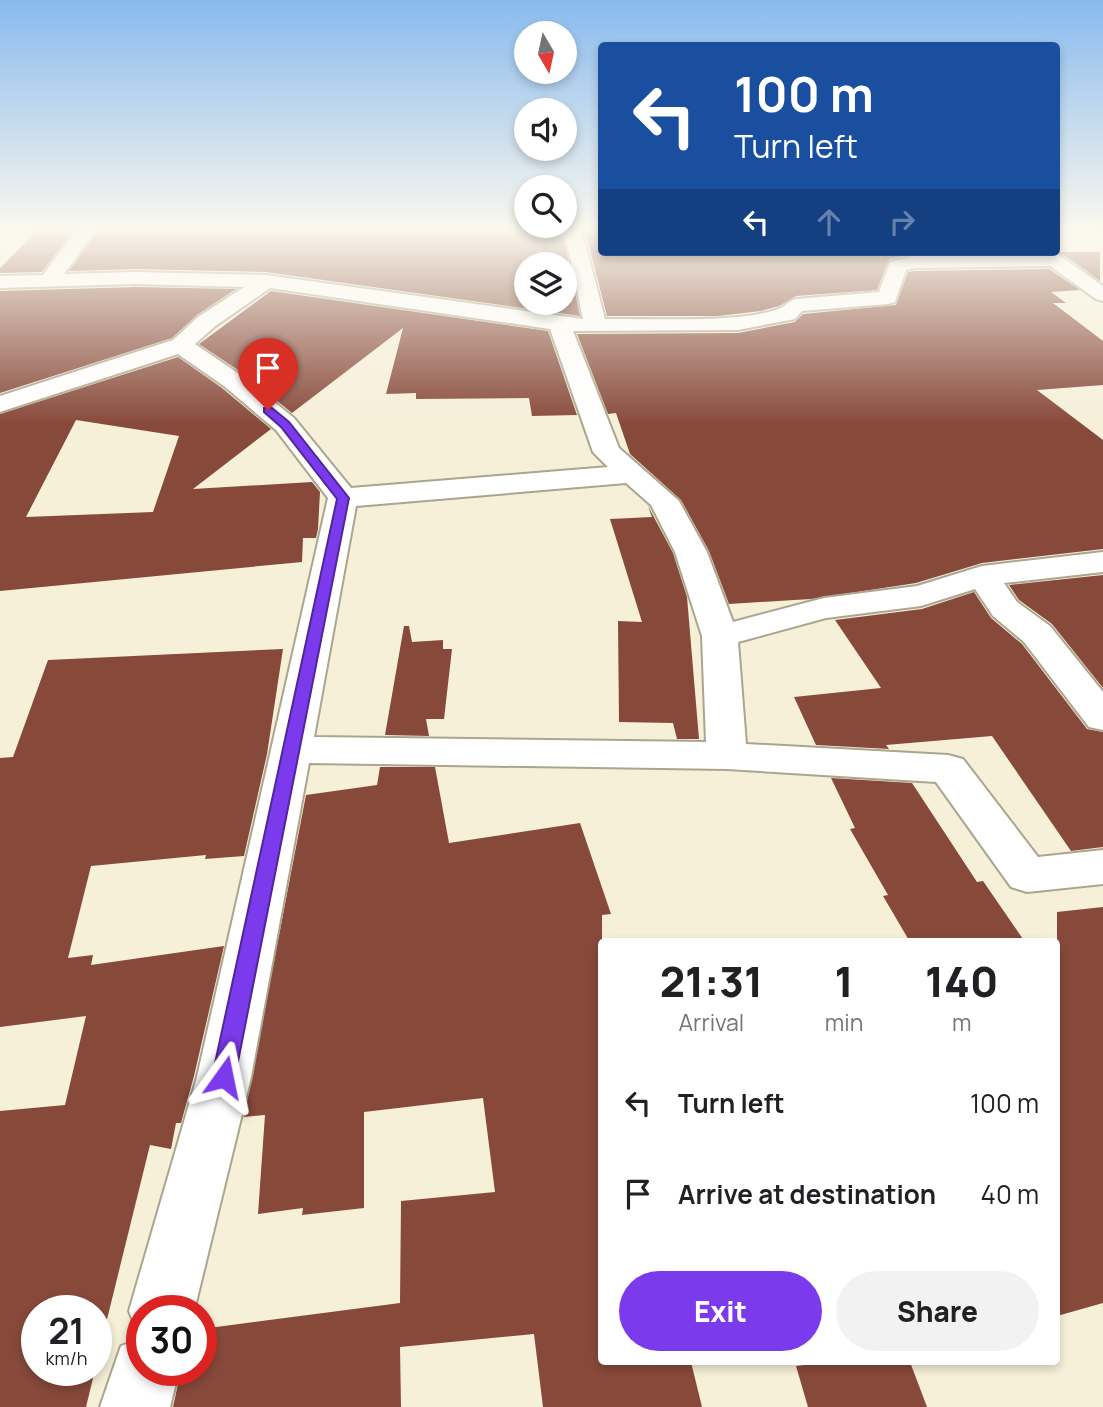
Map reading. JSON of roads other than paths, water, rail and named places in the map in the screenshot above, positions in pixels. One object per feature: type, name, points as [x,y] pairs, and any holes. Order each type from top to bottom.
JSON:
[{"type":"street","points":[[0,404],[181,345],[206,322],[247,294]]},
{"type":"street","points":[[364,294],[559,324],[596,326],[738,323],[787,314],[796,305],[888,298],[889,294]]},
{"type":"street","points":[[589,294],[596,326]]},
{"type":"street","points":[[559,324],[607,452],[664,501],[691,552],[720,636],[727,756]]},
{"type":"street","points":[[165,1295],[224,1077],[343,498],[285,424],[233,381],[181,345]]},
{"type":"street","points":[[343,498],[632,474]]},
{"type":"street","points":[[720,636],[824,608],[921,596],[982,576],[1103,562]]},
{"type":"street","points":[[982,576],[1005,609],[1037,634],[1103,718]]},
{"type":"street","points":[[291,750],[727,756],[948,769],[1027,874],[1103,867]]},
{"type":"street","points":[[135,1407],[141,1386]]}]
